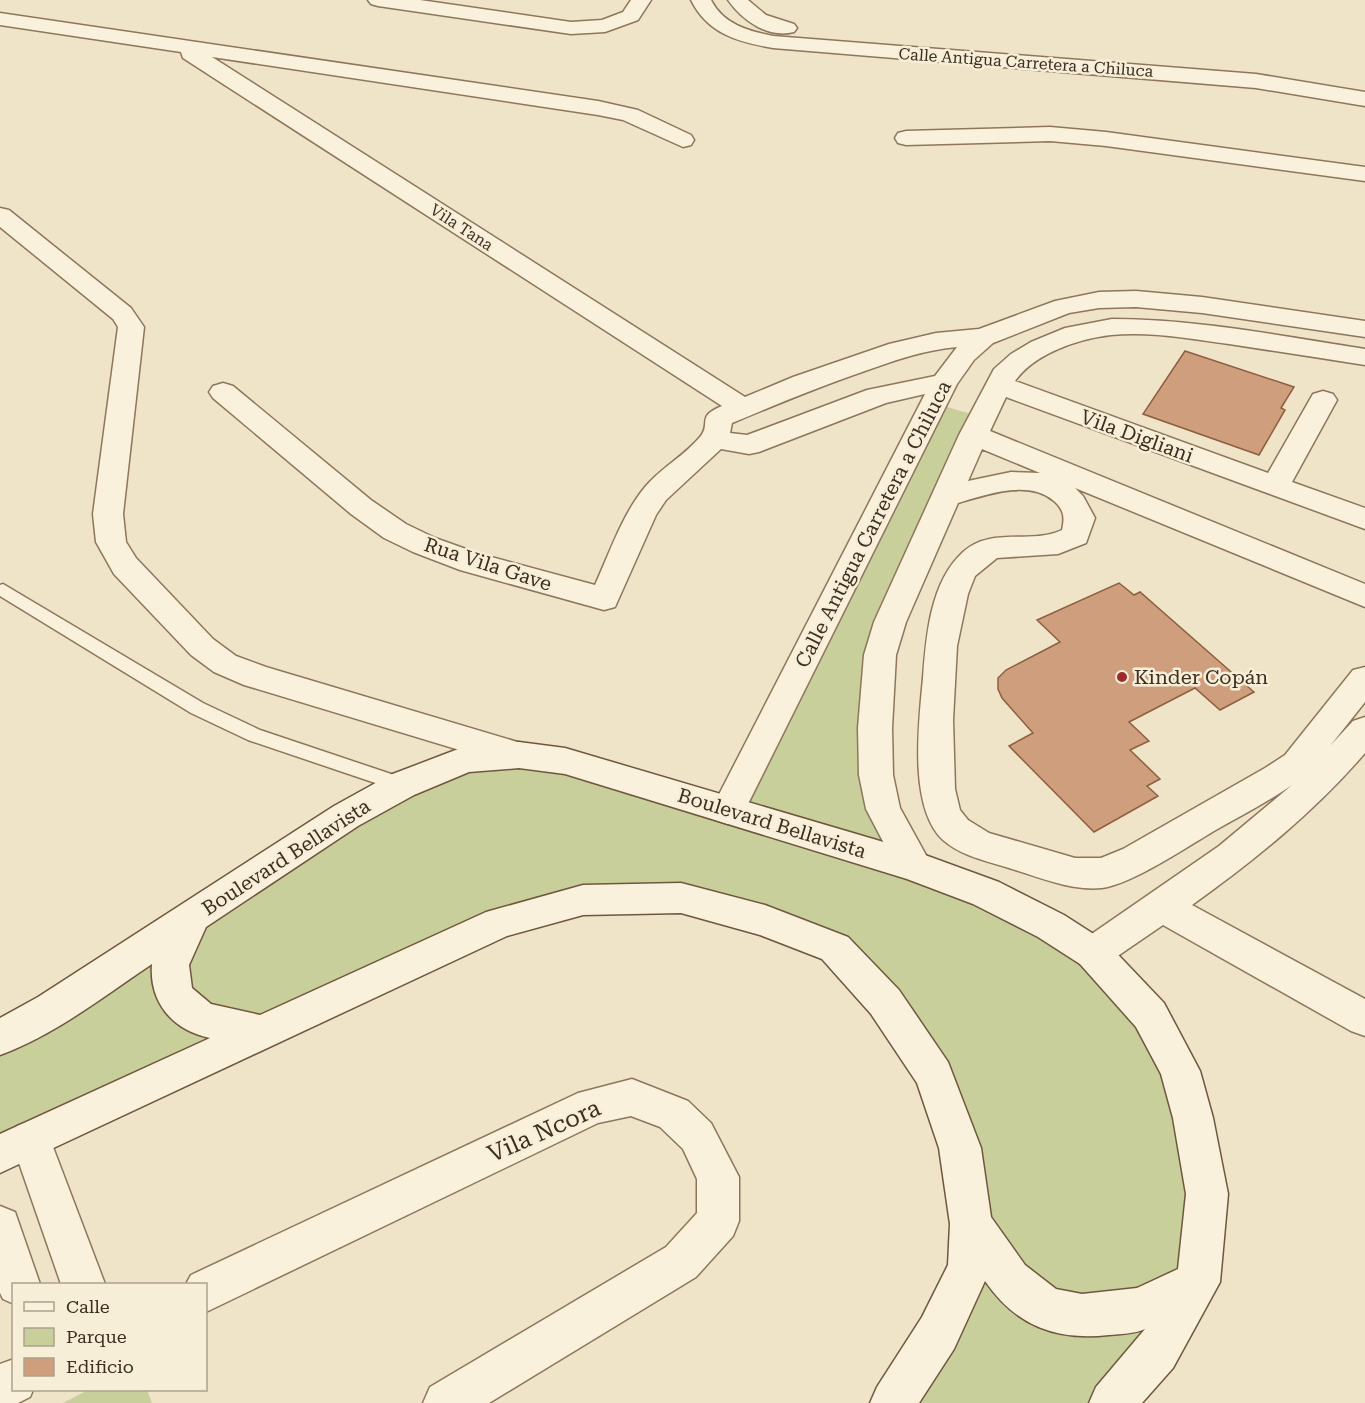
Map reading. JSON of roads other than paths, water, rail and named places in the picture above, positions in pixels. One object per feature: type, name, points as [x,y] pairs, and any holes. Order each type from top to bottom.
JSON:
[{"type":"street","points":[[378,0],[571,28],[605,26],[631,16],[641,0]]},
{"type":"street","name":"Calle Antigua Carretera a Chiluca","points":[[701,0],[704,9],[727,29],[749,38],[773,42],[1256,81],[1365,99]]},
{"type":"street","name":"Calle Antigua Carretera a Chiluca","points":[[738,0],[753,18],[769,25],[794,29],[1287,66]]},
{"type":"street","name":"Vila Tana","points":[[0,19],[598,108],[630,115],[683,140]]},
{"type":"street","name":"Vila Tana","points":[[182,47],[742,406]]},
{"type":"street","points":[[1320,71],[1365,79]]},
{"type":"street","points":[[906,138],[1027,134],[1106,139],[1365,174]]},
{"type":"street","points":[[0,215],[122,314],[131,327],[108,514],[111,542],[125,566],[202,647],[225,664],[256,676],[519,755]]},
{"type":"street","name":"Calle Antigua Carretera a Chiluca","points":[[728,810],[939,391],[965,354],[984,337],[1064,306],[1099,300],[1136,299],[1202,305],[1365,329]]},
{"type":"street","points":[[914,866],[883,809],[876,775],[875,728],[880,655],[890,622],[978,425],[1005,375],[1020,360],[1040,348],[1074,334],[1112,327],[1193,331],[1365,357]]},
{"type":"street","name":"Rua Vila Gave","points":[[223,392],[362,507],[395,531],[424,545],[471,562],[604,599],[642,513],[663,486],[715,439],[719,418],[742,406],[803,383],[917,344],[984,337]]},
{"type":"street","name":"Vila Digliani","points":[[999,385],[1365,519]]},
{"type":"street","points":[[715,439],[749,445],[877,396],[914,387],[939,391],[978,425],[1365,596]]},
{"type":"street","points":[[1275,486],[1323,400]]},
{"type":"street","points":[[946,498],[982,486],[1024,481],[1042,484],[1059,491],[1072,501],[1080,518],[1075,536],[1058,544],[1004,546],[988,549],[962,571],[952,594],[941,646],[936,720],[938,789],[944,815],[956,830],[978,844],[1075,873],[1103,873],[1136,859],[1277,778],[1297,764],[1365,679]]},
{"type":"street","points":[[1094,952],[1162,907],[1249,842],[1309,791],[1365,730]]},
{"type":"street","name":"Boulevard Bellavista","points":[[0,1038],[52,1008],[346,816],[402,785],[466,759],[519,755],[565,761],[914,866],[986,893],[1051,926],[1094,952],[1150,1015],[1180,1071],[1207,1194],[1198,1282],[1157,1352],[1112,1403]]},
{"type":"street","points":[[83,1283],[16,1147],[499,923],[583,900],[681,898],[754,918],[835,948],[885,1002],[934,1076],[960,1148],[971,1224],[969,1267],[938,1333],[893,1403]]},
{"type":"street","points":[[1162,907],[1365,1019]]},
{"type":"street","points":[[192,918],[170,965],[174,996],[201,1019],[260,1032]]},
{"type":"street","name":"Vila Ncora","points":[[207,1290],[592,1106],[632,1097],[674,1114],[697,1136],[718,1177],[718,1221],[681,1262],[446,1403]]},
{"type":"street","points":[[971,1224],[1010,1280],[1046,1309],[1083,1316],[1138,1310],[1198,1282]]},
{"type":"street","points":[[0,1227],[18,1283]]},
{"type":"lane","points":[[3,590],[216,717],[254,735],[402,785]]},
{"type":"place","name":"Kinder Copán","points":[[1122,677]]}]
